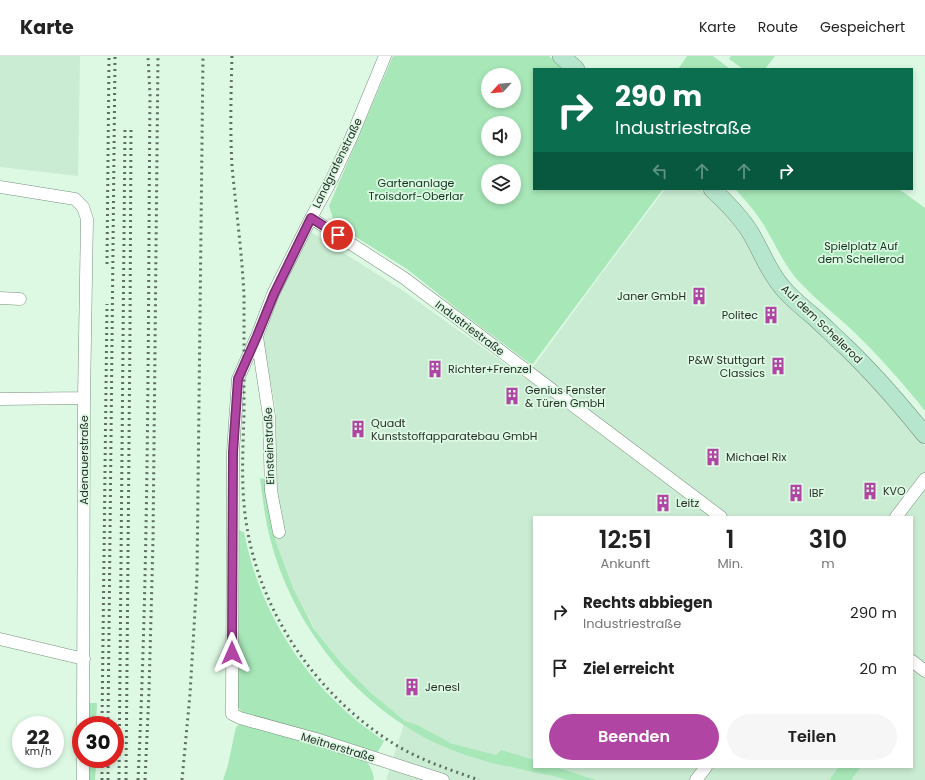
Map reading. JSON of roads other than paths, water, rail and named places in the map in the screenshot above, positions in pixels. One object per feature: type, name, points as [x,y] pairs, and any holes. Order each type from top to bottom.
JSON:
[{"type":"street","name":"Landgrafenstraße","points":[[232,714],[233,452],[238,379],[274,294],[351,138],[385,56]]},
{"type":"street","points":[[561,56],[575,68]]},
{"type":"street","name":"Adenauerstraße","points":[[0,187],[75,199],[83,207],[87,219],[84,398],[83,716]]},
{"type":"street","name":"Auf dem Schellerod","points":[[713,190],[736,213],[750,232],[781,287],[857,358],[901,405],[925,435]]},
{"type":"street","name":"Industriestraße","points":[[311,218],[404,278],[720,516]]},
{"type":"street","points":[[0,298],[20,299]]},
{"type":"street","name":"Einsteinstraße","points":[[257,336],[269,416],[271,491],[279,532]]},
{"type":"street","points":[[0,399],[84,398]]},
{"type":"street","points":[[897,516],[925,479]]},
{"type":"street","points":[[0,639],[84,659]]},
{"type":"street","points":[[913,662],[925,671]]},
{"type":"street","name":"Meitnerstraße","points":[[232,714],[316,739],[443,780]]},
{"type":"street","points":[[83,768],[83,780]]},
{"type":"street","points":[[696,780],[705,768]]},
{"type":"railway","points":[[107,264],[109,56]]},
{"type":"railway","points":[[108,716],[115,56]]},
{"type":"railway","points":[[138,780],[142,694],[147,438],[150,95],[148,56]]},
{"type":"railway","points":[[145,780],[153,541],[158,56]]},
{"type":"railway","points":[[182,780],[190,694],[197,577],[203,56]]},
{"type":"railway","points":[[232,56],[232,166],[244,296],[243,489],[245,514],[251,548],[261,581],[275,613],[292,643],[312,671],[335,697],[360,720],[388,740],[410,753],[432,763],[479,780]]},
{"type":"railway","points":[[119,780],[125,126]]},
{"type":"railway","points":[[126,780],[131,126]]},
{"type":"railway","points":[[102,716],[107,304]]},
{"type":"railway","points":[[102,768],[102,780]]},
{"type":"railway","points":[[108,768],[108,780]]},
{"type":"place","name":"Janer GmbH","points":[[699,296]]},
{"type":"place","name":"Politec","points":[[771,315]]},
{"type":"place","name":"P&W Stuttgart Classics","points":[[778,366]]},
{"type":"place","name":"Richter+Frenzel","points":[[435,369]]},
{"type":"place","name":"Genius Fenster & Türen GmbH","points":[[512,396]]},
{"type":"place","name":"Quadt Kunststoffapparatebau GmbH","points":[[358,429]]},
{"type":"place","name":"Michael Rix","points":[[713,457]]},
{"type":"place","name":"KVO","points":[[870,491]]},
{"type":"place","name":"IBF","points":[[796,493]]},
{"type":"place","name":"Leitz","points":[[663,503]]},
{"type":"place","name":"Jenesl","points":[[412,687]]},
{"type":"park label","name":"Gartenanlage Troisdorf-Oberlar","points":[[416,189]]},
{"type":"park label","name":"Spielplatz Auf dem Schellerod","points":[[861,252]]}]
